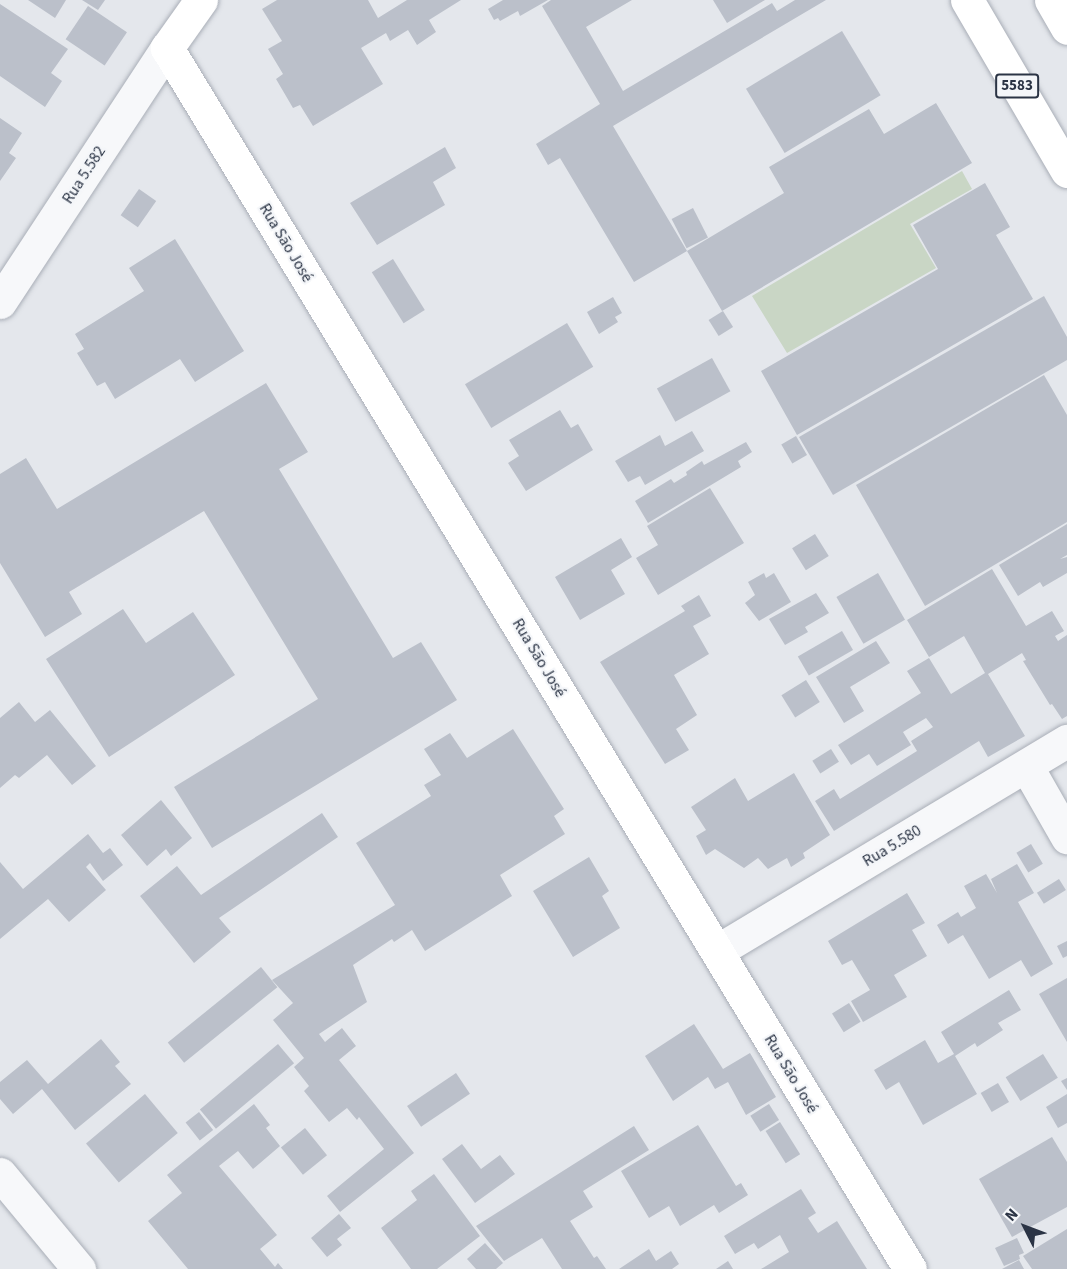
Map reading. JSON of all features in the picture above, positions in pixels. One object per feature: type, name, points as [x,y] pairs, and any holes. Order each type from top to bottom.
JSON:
[{"type":"main road","points":[[167,48],[201,0]]},
{"type":"main road","name":"5583","points":[[967,0],[1067,171]]},
{"type":"main road","points":[[1051,0],[1067,28]]},
{"type":"main road","name":"Rua São José","points":[[167,48],[910,1269]]},
{"type":"street","name":"Rua 5.582","points":[[0,302],[167,48]]},
{"type":"street","name":"Rua 5.580","points":[[717,951],[1067,741]]},
{"type":"street","points":[[1027,767],[1067,837]]},
{"type":"street","points":[[0,1174],[79,1269]]},
{"type":"green space","points":[[962,171],[972,189],[910,224],[936,268],[787,353],[752,296]]},
{"type":"building","points":[[28,0],[66,0],[55,18]]},
{"type":"building","points":[[82,0],[105,0],[98,10]]},
{"type":"building","points":[[277,0],[368,0],[378,18],[407,0],[461,0],[429,20],[436,32],[417,45],[408,30],[390,41],[386,33],[361,48],[383,84],[313,126],[300,105],[293,108],[276,79],[283,74],[268,49],[282,41],[262,9]]},
{"type":"building","points":[[503,0],[548,0],[520,16],[518,11],[500,21],[498,18],[494,20],[488,9]]},
{"type":"building","points":[[551,0],[632,0],[586,27],[623,91],[772,3],[777,11],[795,0],[826,0],[613,126],[687,251],[634,282],[560,158],[548,165],[536,144],[600,104],[542,6]]},
{"type":"building","points":[[713,0],[765,0],[727,23]]},
{"type":"building","points":[[0,4],[68,49],[51,73],[62,81],[45,107],[0,76]]},
{"type":"building","points":[[88,6],[127,32],[105,65],[66,39]]},
{"type":"building","points":[[842,31],[881,95],[785,153],[746,89]]},
{"type":"building","points":[[936,103],[972,163],[722,311],[687,251],[784,193],[769,167],[869,109],[884,134]]},
{"type":"building","points":[[0,118],[22,133],[9,153],[16,158],[0,181]]},
{"type":"building","points":[[445,147],[456,168],[433,182],[445,205],[377,245],[350,203]]},
{"type":"building","points":[[985,183],[1010,227],[996,235],[1033,299],[797,435],[761,371],[938,269],[913,225]]},
{"type":"building","points":[[139,189],[156,201],[138,227],[121,215]]},
{"type":"building","points":[[693,208],[708,237],[687,248],[672,219]]},
{"type":"building","points":[[175,239],[244,351],[195,382],[180,359],[115,399],[105,382],[97,386],[77,353],[84,349],[75,334],[144,291],[129,268]]},
{"type":"building","points":[[393,259],[425,310],[404,323],[372,272]]},
{"type":"building","points":[[1044,296],[1067,337],[1067,360],[833,495],[799,437]]},
{"type":"building","points":[[613,297],[622,313],[615,317],[618,322],[599,334],[587,312]]},
{"type":"building","points":[[723,311],[733,327],[719,336],[709,320]]},
{"type":"building","points":[[567,323],[593,367],[491,428],[465,384]]},
{"type":"building","points":[[712,358],[730,391],[675,422],[657,389]]},
{"type":"building","points":[[1044,375],[1067,415],[1067,522],[925,606],[856,485]]},
{"type":"building","points":[[266,383],[308,452],[279,469],[393,658],[421,642],[457,700],[212,848],[174,787],[318,699],[204,511],[69,592],[82,614],[45,637],[0,563],[0,474],[26,458],[57,509]]},
{"type":"building","points":[[560,410],[571,428],[578,424],[593,450],[526,491],[508,463],[519,456],[509,440]]},
{"type":"building","points":[[692,431],[704,451],[645,485],[640,476],[628,482],[615,461],[660,435],[665,446]]},
{"type":"building","points":[[796,436],[807,455],[792,464],[781,444]]},
{"type":"building","points":[[746,442],[752,452],[738,461],[741,467],[648,523],[635,501],[671,479],[674,483],[702,461],[704,465]]},
{"type":"building","points":[[710,488],[744,543],[658,595],[636,558],[658,545],[647,526]]},
{"type":"building","points":[[1067,524],[1067,555],[1060,559],[1067,557],[1067,573],[1043,587],[1040,582],[1018,596],[999,565]]},
{"type":"building","points":[[815,534],[829,556],[806,570],[792,548]]},
{"type":"building","points":[[621,538],[632,557],[611,570],[625,594],[580,620],[555,577]]},
{"type":"building","points":[[992,569],[1026,626],[1052,611],[1064,631],[1055,636],[1058,641],[1067,635],[1067,716],[1062,719],[1052,704],[1050,705],[1023,661],[1026,660],[1022,653],[988,674],[1025,736],[988,757],[979,741],[834,831],[815,801],[834,789],[840,799],[917,751],[911,741],[933,727],[926,718],[903,732],[911,745],[877,766],[869,754],[851,765],[838,745],[921,693],[907,671],[929,658],[951,694],[985,673],[964,636],[929,657],[907,620]]},
{"type":"building","points":[[764,573],[766,578],[774,573],[791,602],[759,621],[745,603],[755,595],[748,582]]},
{"type":"building","points":[[878,573],[905,620],[863,644],[836,597]]},
{"type":"building","points":[[816,593],[829,613],[805,627],[808,632],[785,645],[769,619]]},
{"type":"building","points":[[699,595],[711,616],[693,626],[709,654],[674,675],[697,715],[676,729],[689,750],[665,764],[600,662],[685,611],[681,606]]},
{"type":"building","points":[[123,609],[146,643],[193,612],[235,675],[109,757],[46,659]]},
{"type":"building","points":[[842,631],[853,650],[809,676],[798,656]]},
{"type":"building","points":[[876,641],[890,663],[850,687],[864,711],[844,723],[816,677]]},
{"type":"building","points":[[806,680],[820,702],[795,717],[781,695]]},
{"type":"building","points":[[19,702],[35,722],[50,710],[96,766],[72,785],[47,755],[19,778],[15,775],[0,788],[0,718]]},
{"type":"building","points":[[513,729],[564,809],[554,816],[565,834],[500,875],[512,896],[425,951],[412,930],[394,942],[392,939],[353,965],[367,1002],[319,1034],[325,1042],[342,1028],[356,1046],[339,1060],[414,1153],[340,1212],[327,1196],[384,1149],[359,1117],[357,1120],[347,1108],[329,1122],[304,1091],[309,1086],[294,1067],[304,1058],[273,1020],[293,1003],[272,980],[395,905],[356,843],[431,796],[424,785],[441,775],[424,749],[450,733],[467,758]]},
{"type":"building","points":[[831,749],[839,762],[820,773],[812,761]]},
{"type":"building","points":[[794,773],[830,835],[803,853],[805,858],[791,867],[787,858],[768,869],[758,858],[744,868],[715,849],[706,855],[696,836],[706,830],[691,807],[735,778],[748,801]]},
{"type":"building","points":[[161,800],[192,838],[171,856],[166,849],[147,866],[121,835]]},
{"type":"building","points":[[322,813],[338,837],[219,918],[231,932],[194,963],[140,896],[177,866],[201,895]]},
{"type":"building","points":[[88,834],[103,853],[110,848],[123,865],[103,881],[90,863],[86,867],[106,890],[69,922],[48,899],[0,939],[0,862],[23,889]]},
{"type":"building","points":[[1031,844],[1043,864],[1028,872],[1016,853]]},
{"type":"building","points":[[589,857],[609,891],[602,896],[620,928],[573,957],[533,891]]},
{"type":"building","points":[[1017,864],[1034,893],[1018,902],[1053,964],[1031,977],[1021,960],[989,979],[963,935],[948,944],[937,925],[958,912],[961,917],[976,908],[964,886],[986,874],[997,893],[991,879]]},
{"type":"building","points":[[1059,879],[1066,890],[1044,904],[1037,893]]},
{"type":"building","points":[[907,893],[925,923],[912,930],[927,956],[894,975],[907,997],[863,1022],[851,1001],[870,990],[852,960],[842,965],[828,941]]},
{"type":"building","points":[[1067,941],[1067,956],[1063,958],[1057,946]]},
{"type":"building","points":[[261,967],[277,987],[184,1063],[168,1043]]},
{"type":"building","points":[[1067,978],[1067,1042],[1039,994]]},
{"type":"building","points":[[1009,990],[1021,1010],[998,1023],[1003,1030],[977,1047],[975,1043],[955,1056],[977,1094],[923,1125],[899,1082],[886,1090],[874,1070],[925,1040],[938,1063],[954,1054],[941,1032]]},
{"type":"building","points":[[849,1003],[861,1022],[844,1032],[832,1014]]},
{"type":"building","points":[[694,1024],[723,1069],[750,1053],[776,1097],[746,1115],[728,1082],[715,1089],[708,1077],[673,1101],[645,1056]]},
{"type":"building","points":[[101,1039],[120,1062],[115,1066],[131,1084],[75,1130],[42,1089],[13,1114],[0,1099],[0,1082],[27,1060],[48,1084]]},
{"type":"building","points":[[278,1044],[294,1063],[216,1129],[200,1110]]},
{"type":"building","points":[[1043,1054],[1058,1078],[1021,1101],[1006,1077]]},
{"type":"building","points":[[456,1073],[470,1094],[421,1127],[407,1106]]},
{"type":"building","points":[[1067,1078],[1067,1090],[1061,1081]]},
{"type":"building","points":[[998,1083],[1009,1102],[992,1112],[981,1093]]},
{"type":"building","points":[[145,1094],[178,1133],[119,1183],[86,1143]]},
{"type":"building","points":[[1067,1094],[1067,1123],[1058,1128],[1046,1107]]},
{"type":"building","points":[[254,1104],[270,1125],[266,1128],[280,1146],[253,1169],[238,1151],[219,1166],[277,1235],[260,1249],[275,1267],[278,1263],[283,1269],[188,1269],[148,1221],[182,1193],[167,1175]]},
{"type":"building","points":[[769,1104],[779,1120],[760,1132],[750,1116]]},
{"type":"building","points":[[199,1112],[213,1130],[200,1141],[186,1122]]},
{"type":"building","points":[[780,1122],[800,1154],[786,1163],[766,1131]]},
{"type":"building","points":[[698,1125],[736,1186],[741,1183],[748,1195],[719,1213],[714,1205],[680,1226],[669,1206],[649,1218],[621,1171]]},
{"type":"building","points":[[634,1126],[649,1150],[583,1191],[593,1207],[570,1221],[594,1258],[597,1256],[606,1269],[562,1269],[542,1238],[504,1261],[476,1226]]},
{"type":"building","points":[[305,1128],[327,1155],[303,1175],[281,1148]]},
{"type":"building","points":[[1052,1137],[1067,1162],[1067,1207],[1012,1237],[979,1179]]},
{"type":"building","points":[[462,1144],[481,1169],[500,1155],[515,1174],[475,1203],[442,1159]]},
{"type":"building","points":[[434,1174],[480,1236],[437,1269],[411,1269],[381,1228],[417,1200],[411,1191]]},
{"type":"building","points":[[801,1189],[816,1213],[808,1218],[818,1233],[837,1221],[867,1269],[761,1269],[789,1252],[780,1235],[758,1249],[754,1243],[735,1254],[724,1236]]},
{"type":"building","points":[[339,1214],[351,1228],[337,1239],[342,1245],[327,1257],[311,1238]]},
{"type":"building","points":[[1067,1229],[1067,1269],[1032,1269],[1023,1256]]},
{"type":"building","points":[[1017,1238],[1024,1253],[1019,1255],[1020,1259],[1004,1266],[995,1248]]},
{"type":"building","points":[[485,1243],[503,1263],[496,1269],[476,1269],[467,1259]]},
{"type":"building","points":[[649,1249],[656,1261],[671,1251],[679,1264],[672,1269],[619,1269]]},
{"type":"building","points":[[1019,1260],[1024,1269],[1002,1269]]},
{"type":"building","points":[[728,1261],[733,1269],[716,1269]]}]
